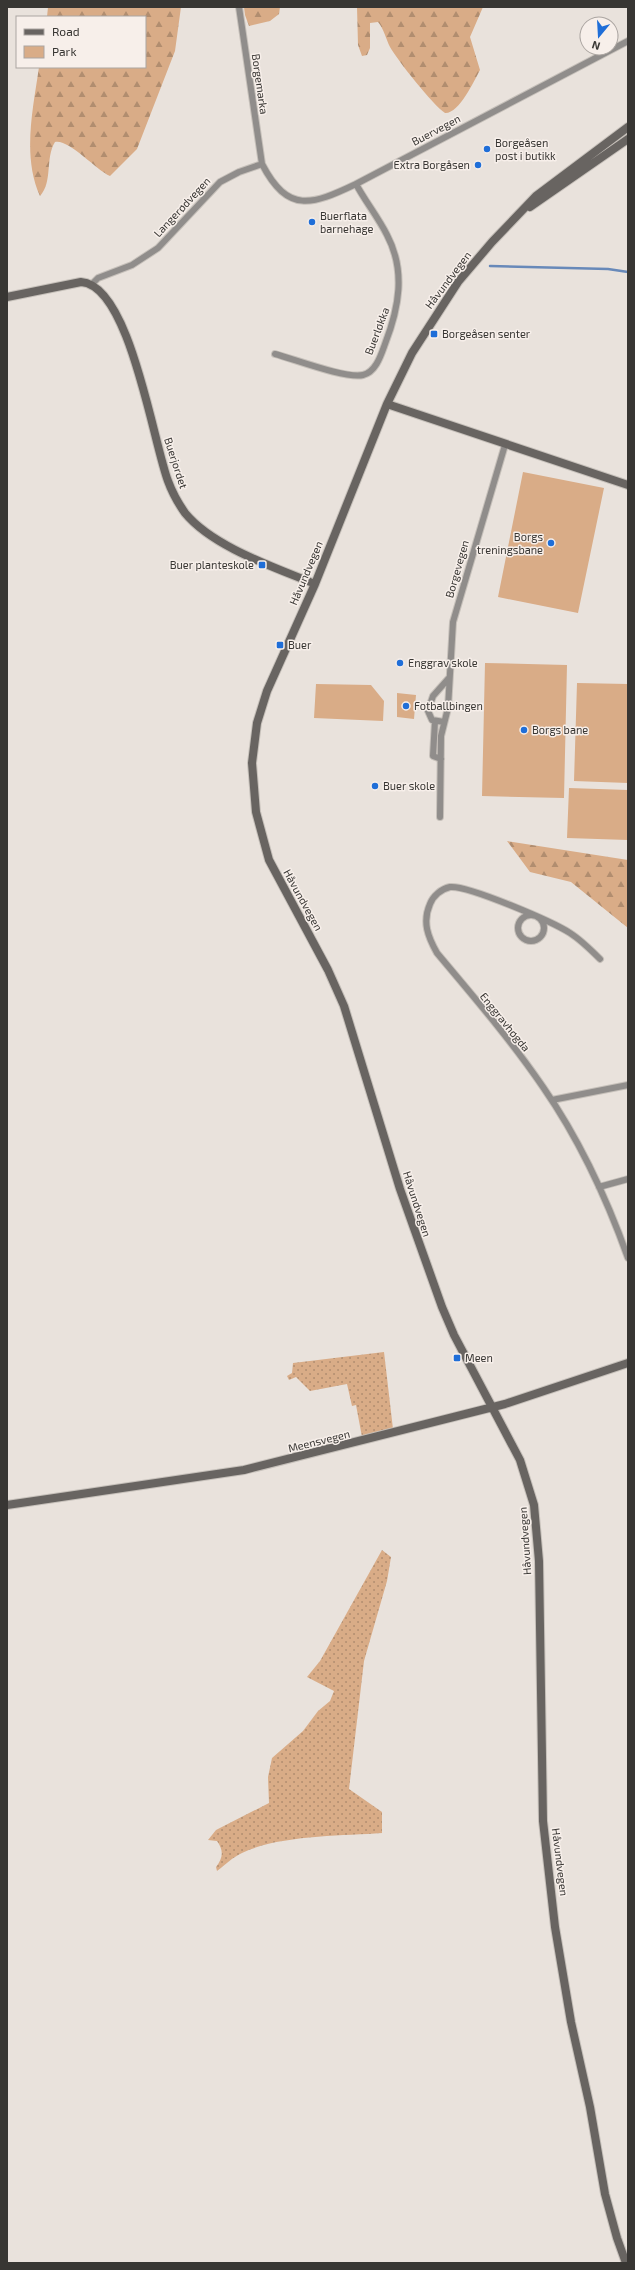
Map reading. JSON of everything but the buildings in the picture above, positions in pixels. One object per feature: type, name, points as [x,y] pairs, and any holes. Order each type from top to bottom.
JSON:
[{"type":"main road","name":"Håvundvegen","points":[[626,2263],[605,2194],[592,2121],[571,2022],[555,1927],[543,1821],[539,1561],[534,1505],[520,1460],[454,1335],[418,1244],[344,1006],[328,970],[278,879],[259,829],[252,774],[257,722],[274,674],[315,584],[387,404],[412,353],[450,293],[477,258],[551,183],[628,127]]},
{"type":"main road","name":"Håvundvegen","points":[[519,215],[628,139]]},
{"type":"main road","points":[[7,297],[81,282],[92,284]]},
{"type":"main road","name":"Buerjordet","points":[[92,284],[105,296],[130,344],[165,472],[182,508],[203,530],[226,545],[315,584]]},
{"type":"main road","points":[[387,404],[628,485]]},
{"type":"main road","name":"Meensvegen","points":[[7,1505],[244,1470],[492,1408],[628,1364]]},
{"type":"street","name":"Borgemarka","points":[[239,7],[262,164]]},
{"type":"street","name":"Buervegen","points":[[262,164],[274,186],[286,195],[299,200],[316,201],[326,198],[356,184],[628,41]]},
{"type":"street","name":"Langerødvegen","points":[[92,284],[98,278],[132,265],[158,248],[220,182],[239,172],[262,164]]},
{"type":"street","name":"Buerløkka","points":[[275,354],[351,375],[365,374],[374,368],[397,311],[397,265],[388,237],[356,184]]},
{"type":"street","name":"Borgevegen","points":[[440,817],[441,736],[448,708],[451,641],[457,607],[504,444]]},
{"type":"street","name":"Borgevegen","points":[[441,759],[433,756],[435,722],[428,715],[428,706],[438,690],[449,678]]},
{"type":"street","points":[[435,722],[444,722]]},
{"type":"street","name":"Enggravhøgda","points":[[600,958],[571,933],[536,915],[467,890],[449,888],[435,896],[431,901],[426,925],[428,937],[437,953],[525,1062],[552,1100],[599,1187],[628,1258]]},
{"type":"street","points":[[527,915],[536,915],[542,920],[544,933],[538,939],[526,940],[519,934],[518,925],[527,915]]},
{"type":"street","points":[[552,1100],[628,1085]]},
{"type":"street","points":[[599,1187],[628,1179]]},
{"type":"green space","points":[[48,7],[181,7],[175,51],[137,149],[110,176],[68,145],[61,142],[55,142],[50,155],[48,177],[44,190],[40,196],[31,165],[30,149],[30,132],[39,68],[146,68],[146,16],[47,16]]},
{"type":"green space","points":[[244,7],[280,7],[279,14],[270,21],[249,26]]},
{"type":"green space","points":[[357,7],[483,7],[470,37],[480,70],[461,103],[450,112],[445,113],[432,101],[394,54],[378,22],[370,23],[370,48],[367,55],[362,56],[358,45]]},
{"type":"green space","name":"Borgs treningsbane","points":[[523,472],[604,488],[578,613],[498,597]]},
{"type":"green space","name":"Borgs bane","points":[[485,663],[567,665],[564,798],[482,796]]},
{"type":"green space","points":[[577,683],[628,684],[628,783],[574,781]]},
{"type":"green space","points":[[316,684],[371,685],[384,701],[383,721],[314,718]]},
{"type":"green space","name":"Fotballbingen","points":[[397,693],[416,695],[414,719],[397,717]]},
{"type":"green space","points":[[569,788],[628,790],[628,840],[567,838]]},
{"type":"green space","points":[[507,841],[628,860],[628,928],[571,882],[530,872]]},
{"type":"green space","points":[[384,1352],[393,1429],[362,1437],[356,1405],[352,1406],[347,1384],[310,1391],[296,1377],[289,1380],[287,1376],[292,1373],[293,1363]]},
{"type":"green space","points":[[382,1550],[391,1557],[387,1581],[364,1661],[349,1789],[382,1812],[382,1833],[310,1837],[274,1843],[257,1847],[242,1853],[217,1871],[216,1867],[220,1861],[222,1851],[217,1841],[208,1840],[216,1830],[269,1803],[268,1777],[272,1758],[303,1731],[318,1711],[330,1701],[334,1691],[307,1677],[320,1661]]},
{"type":"waterway","points":[[490,266],[608,269],[628,272]]},
{"type":"place","name":"Borgeåsen post i butikk","points":[[487,149]]},
{"type":"place","name":"Extra Borgåsen","points":[[478,165]]},
{"type":"place","name":"Buerflata barnehage","points":[[312,222]]},
{"type":"place","name":"Borgeåsen senter","points":[[434,334]]},
{"type":"place","name":"Borgs treningsbane","points":[[551,543]]},
{"type":"place","name":"Buer planteskole","points":[[262,565]]},
{"type":"place","name":"Buer","points":[[280,645]]},
{"type":"place","name":"Enggrav skole","points":[[400,663]]},
{"type":"place","name":"Fotballbingen","points":[[406,706]]},
{"type":"place","name":"Borgs bane","points":[[524,730]]},
{"type":"place","name":"Buer skole","points":[[375,786]]},
{"type":"place","name":"Meen","points":[[457,1358]]}]
